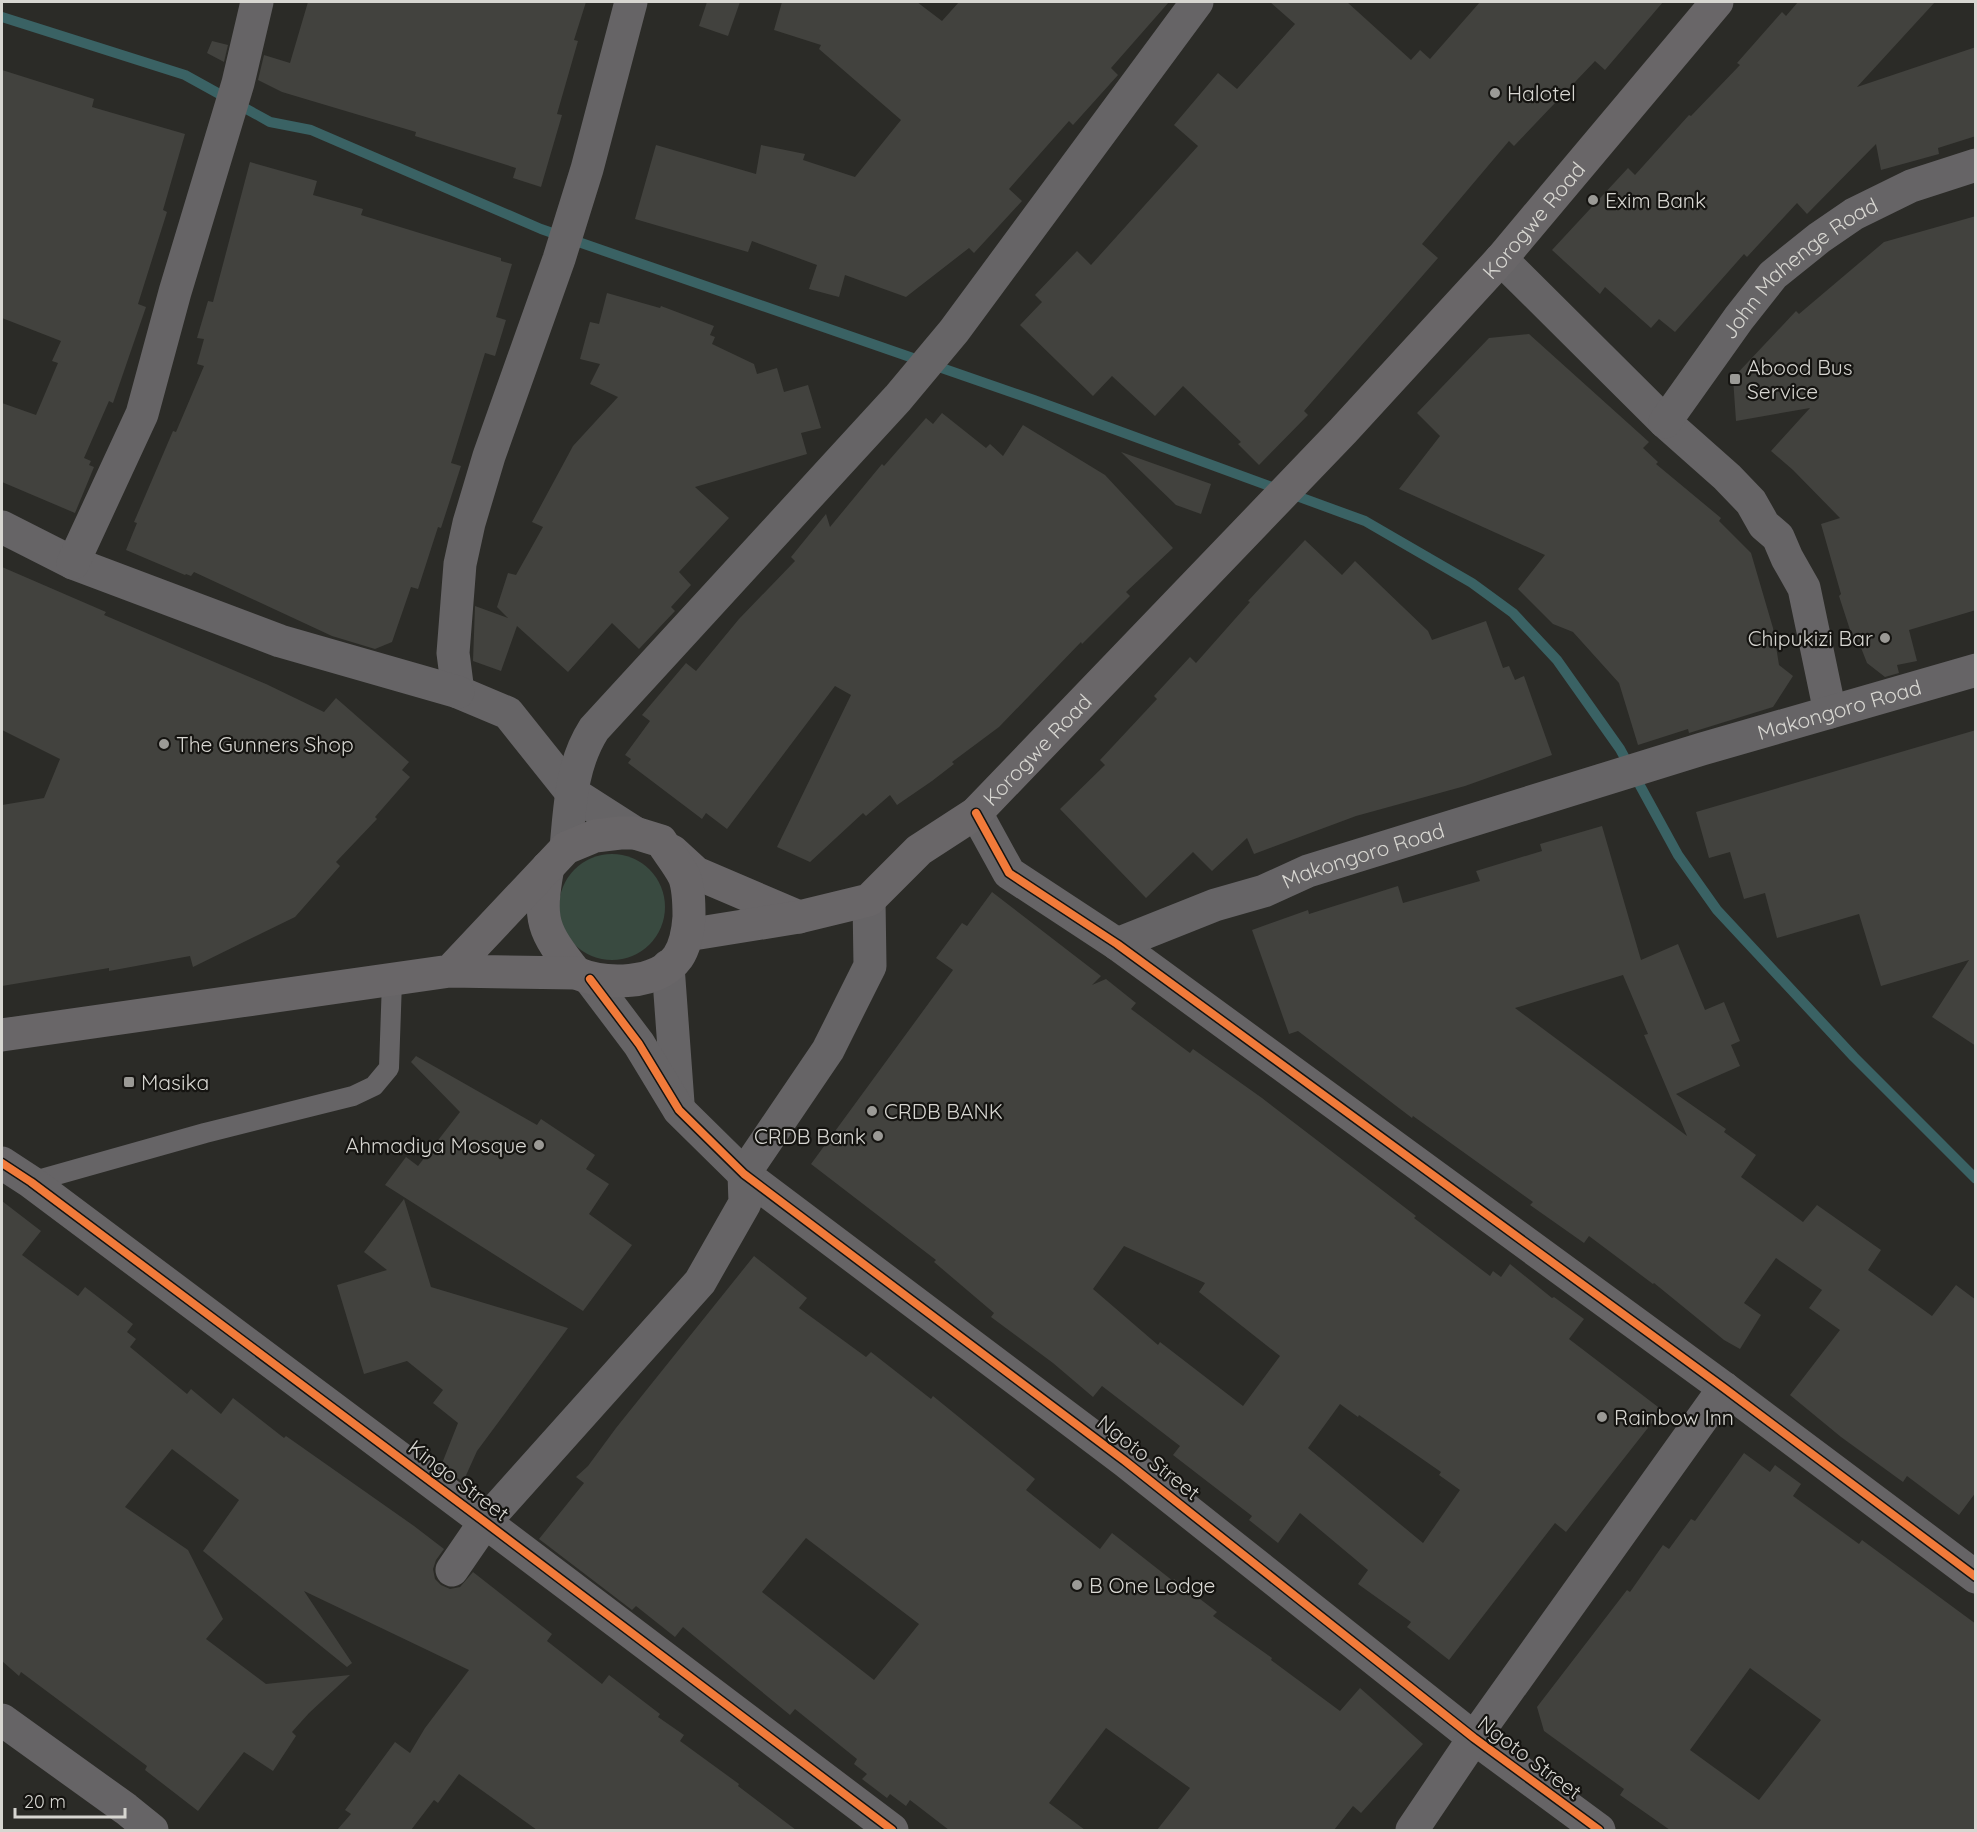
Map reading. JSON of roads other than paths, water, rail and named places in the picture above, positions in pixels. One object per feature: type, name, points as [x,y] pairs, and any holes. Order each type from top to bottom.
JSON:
[{"type":"main road","name":"Korogwe Road","points":[[868,900],[919,850],[976,813],[1343,431],[1501,259],[1717,2]]},
{"type":"main road","points":[[450,971],[557,858],[595,836],[648,837],[696,873],[799,917]]},
{"type":"main road","points":[[2,1035],[450,971],[583,976],[632,981],[646,978],[668,966],[678,957],[687,935],[689,906],[684,877],[648,837]]},
{"type":"main road","points":[[557,858],[542,901],[546,928],[554,945],[583,976]]},
{"type":"main road","points":[[687,935],[799,917],[868,900]]},
{"type":"street","points":[[73,563],[142,414],[175,292],[238,83],[257,2]]},
{"type":"street","points":[[458,692],[453,653],[460,564],[467,534],[489,456],[559,259],[587,169],[630,2]]},
{"type":"street","points":[[557,858],[579,757],[594,729],[897,398],[954,331],[1197,2]]},
{"type":"street","name":"John Mahenge Road","points":[[1665,422],[1739,318],[1773,275],[1819,238],[1854,214],[1911,186],[1976,165]]},
{"type":"street","points":[[1501,259],[1665,422],[1727,477],[1751,502],[1764,525],[1778,537],[1804,588],[1830,712]]},
{"type":"street","points":[[2,527],[73,563],[280,641],[458,692],[508,713],[571,792],[648,837]]},
{"type":"street","name":"Makongoro Road","points":[[1117,944],[1215,905],[1264,891],[1308,871],[1702,749],[1976,670]]},
{"type":"street","points":[[976,813],[1009,873],[1117,944],[1724,1388],[1976,1577]]},
{"type":"street","points":[[452,1570],[485,1522],[700,1282],[745,1203],[744,1174],[828,1050],[870,966],[868,900]]},
{"type":"street","points":[[668,966],[679,1110]]},
{"type":"street","name":"Ngoto Street","points":[[583,976],[639,1044],[679,1110],[744,1174],[1125,1461],[1474,1738],[1599,1830]]},
{"type":"street","name":"Kingo Street","points":[[2,1163],[31,1182],[485,1522],[892,1830]]},
{"type":"street","points":[[1412,1830],[1474,1738],[1724,1388]]},
{"type":"street","points":[[2,1720],[152,1830]]},
{"type":"lane","points":[[31,1182],[205,1133],[353,1096],[374,1086],[389,1068],[392,981]]},
{"type":"waterway","points":[[2,17],[185,75],[270,122],[311,130],[541,229],[1034,400],[1365,521],[1472,583],[1513,613],[1557,660],[1620,749],[1678,855],[1717,910],[1854,1057],[1976,1179]]},
{"type":"place","name":"Halotel","points":[[1495,93]]},
{"type":"place","name":"Exim Bank","points":[[1593,200]]},
{"type":"place","name":"Abood Bus Service","points":[[1735,379]]},
{"type":"place","name":"Chipukizi Bar","points":[[1885,638]]},
{"type":"place","name":"The Gunners Shop","points":[[164,744]]},
{"type":"place","name":"Masika","points":[[129,1082]]},
{"type":"place","name":"CRDB BANK","points":[[872,1111]]},
{"type":"place","name":"CRDB Bank","points":[[878,1136]]},
{"type":"place","name":"Ahmadiya Mosque","points":[[539,1145]]},
{"type":"place","name":"Rainbow Inn","points":[[1602,1417]]},
{"type":"place","name":"B One Lodge","points":[[1077,1585]]}]
